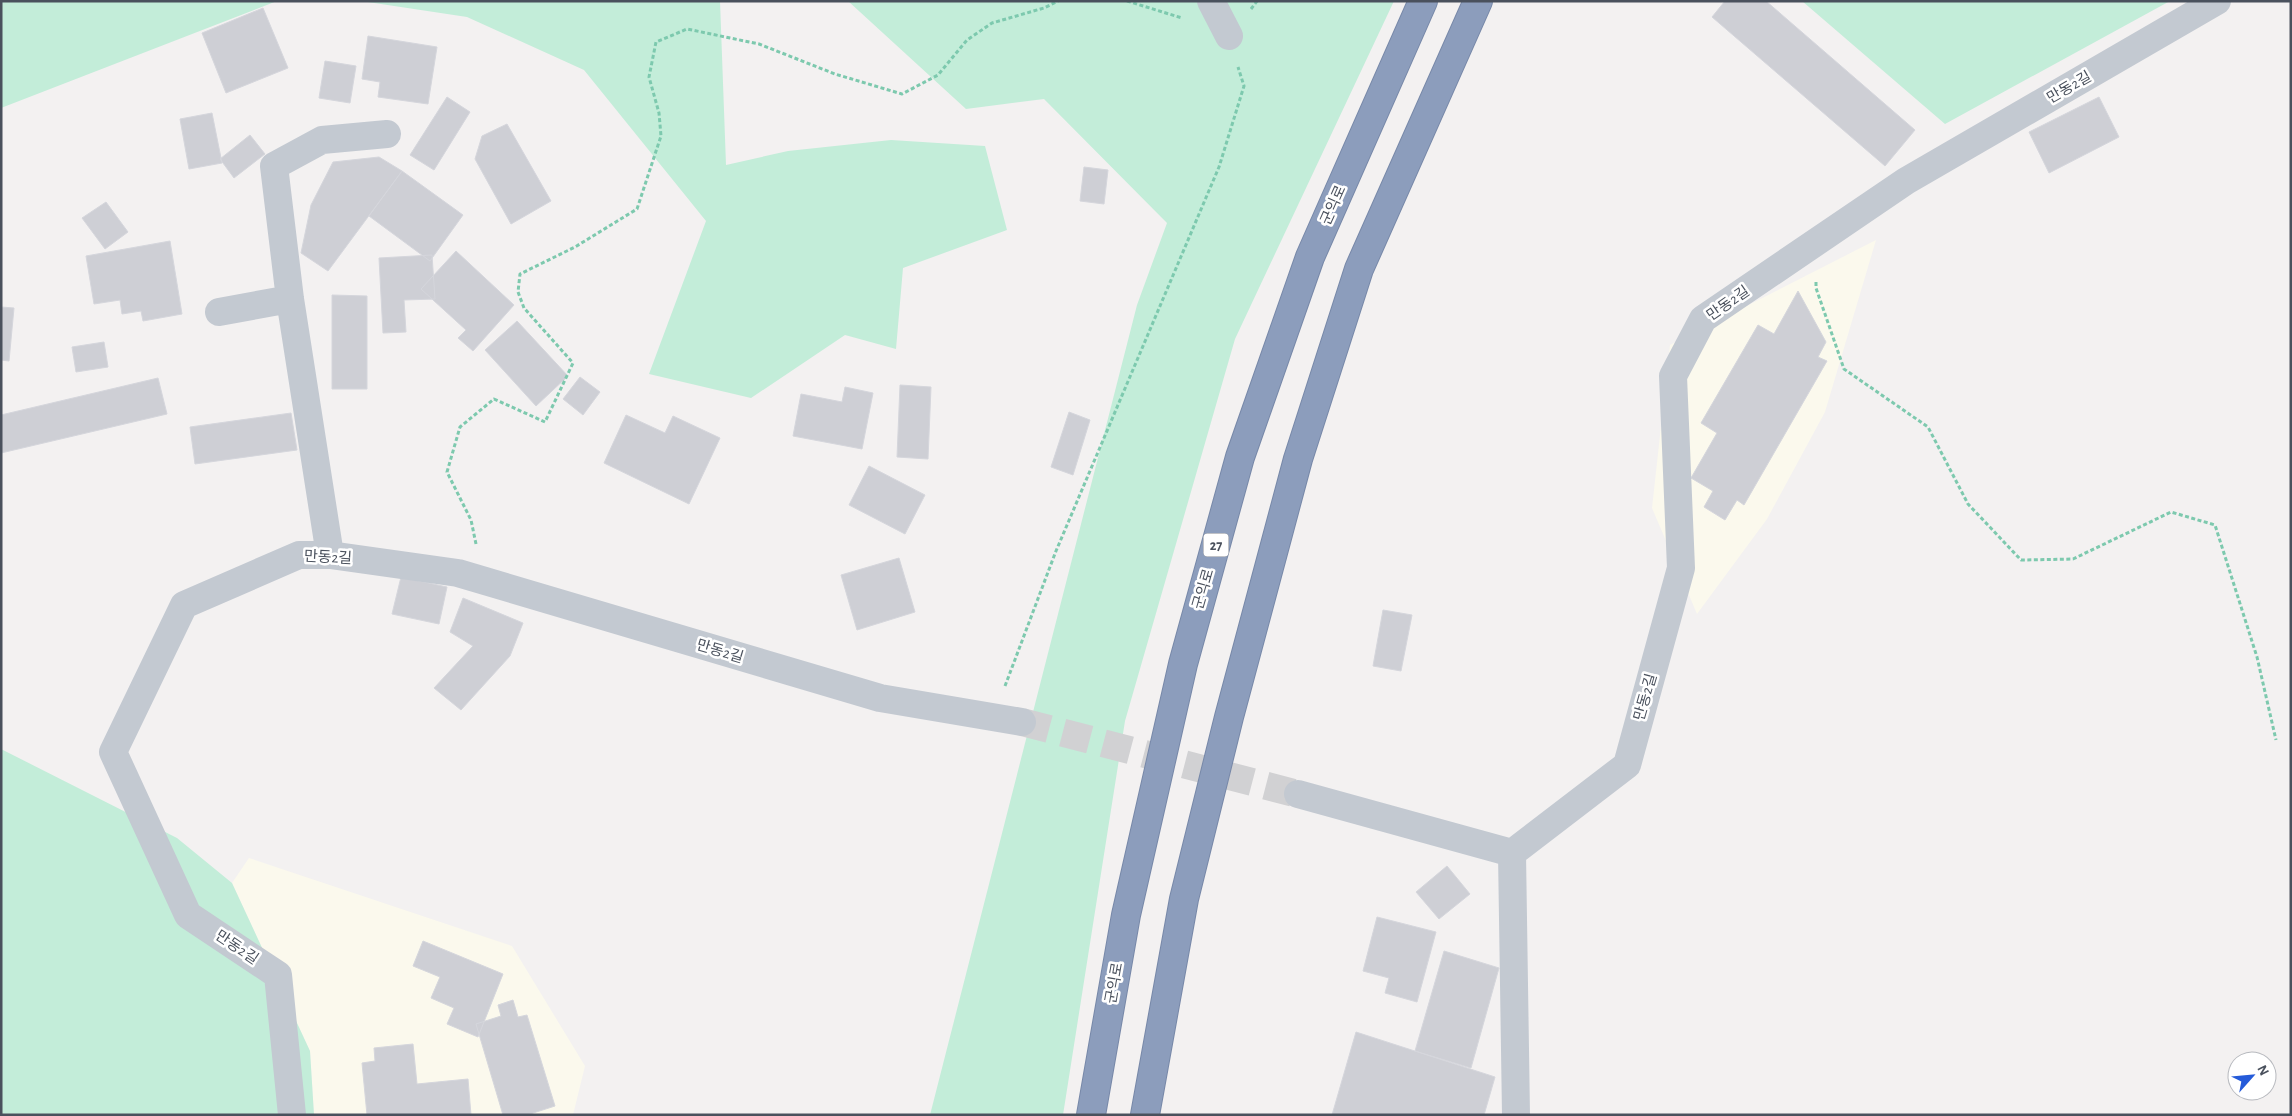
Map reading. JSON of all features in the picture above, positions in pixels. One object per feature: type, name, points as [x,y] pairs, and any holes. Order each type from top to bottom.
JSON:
[{"type":"highway","name":"군익로","points":[[1091,1115],[1126,915],[1183,664],[1240,457],[1310,257],[1423,1]]},
{"type":"highway","points":[[1145,1115],[1184,899],[1229,717],[1298,459],[1359,269],[1478,1]]},
{"type":"street","points":[[1211,1],[1229,36]]},
{"type":"street","name":"만동2길","points":[[1512,853],[1626,765],[1681,568],[1673,376],[1703,319],[1906,181],[2217,1]]},
{"type":"street","points":[[330,555],[290,299],[274,166],[322,140],[386,134]]},
{"type":"street","points":[[219,312],[290,299]]},
{"type":"street","name":"만동2길","points":[[292,1115],[278,975],[188,915],[114,752],[184,605],[299,555],[330,555],[458,573],[880,698],[1022,722]]},
{"type":"street","points":[[1298,794],[1512,853],[1516,1115]]},
{"type":"path","points":[[458,573],[478,543],[471,520],[447,472],[460,427],[494,399],[545,422],[573,363],[524,308],[518,292],[520,274],[575,247],[637,208],[661,136],[659,113],[649,77],[656,42],[687,29],[759,44],[835,74],[902,94],[938,75],[967,40],[992,23],[1044,8],[1058,1]]},
{"type":"path","points":[[994,717],[1056,551],[1219,168],[1244,86],[1229,36]]},
{"type":"path","points":[[1814,244],[1816,288],[1844,369],[1928,427],[1968,504],[2021,560],[2073,559],[2171,512],[2215,525],[2257,657],[2276,740]]},
{"type":"shaded area","points":[[1876,240],[1825,412],[1767,519],[1697,614],[1652,508],[1670,345]]},
{"type":"shaded area","points":[[249,858],[512,946],[585,1066],[573,1115],[314,1115],[310,1051],[232,883]]},
{"type":"green space","points":[[1,1],[277,1],[1,108]]},
{"type":"green space","points":[[361,1],[720,1],[726,165],[788,151],[891,140],[985,146],[1007,230],[903,268],[896,349],[845,335],[751,398],[649,374],[706,221],[584,70],[467,17]]},
{"type":"green space","points":[[848,1],[1394,1],[1235,339],[1125,721],[1063,1115],[930,1115],[1137,305],[1167,223],[1044,99],[966,109]]},
{"type":"green space","points":[[1802,1],[2170,1],[1945,124]]},
{"type":"green space","points":[[1,749],[177,838],[232,883],[310,1051],[314,1115],[1,1115]]},
{"type":"building","points":[[1725,1],[1766,1],[1915,130],[1885,166],[1712,17]]},
{"type":"building","points":[[263,8],[288,68],[226,93],[202,33]]},
{"type":"building","points":[[368,36],[437,47],[428,104],[378,97],[380,82],[362,79]]},
{"type":"building","points":[[325,61],[356,66],[350,103],[319,98]]},
{"type":"building","points":[[447,97],[470,112],[434,170],[410,155]]},
{"type":"building","points":[[2099,97],[2119,137],[2049,173],[2029,132]]},
{"type":"building","points":[[212,113],[222,163],[189,169],[180,119]]},
{"type":"building","points":[[507,124],[551,201],[511,224],[475,159],[482,136]]},
{"type":"building","points":[[250,135],[265,154],[234,178],[220,159]]},
{"type":"building","points":[[379,157],[402,171],[328,271],[301,253],[311,205],[333,162]]},
{"type":"building","points":[[1084,167],[1108,170],[1104,204],[1080,201]]},
{"type":"building","points":[[402,171],[463,215],[430,261],[369,216]]},
{"type":"building","points":[[106,202],[128,232],[105,249],[82,218]]},
{"type":"building","points":[[170,241],[182,314],[143,321],[141,311],[122,314],[120,300],[94,304],[86,256]]},
{"type":"building","points":[[456,251],[514,305],[473,351],[458,338],[466,330],[421,289]]},
{"type":"building","points":[[432,255],[435,299],[404,300],[406,332],[383,333],[379,258]]},
{"type":"building","points":[[1798,291],[1826,342],[1818,357],[1827,361],[1744,505],[1737,500],[1725,520],[1704,507],[1713,491],[1691,478],[1717,433],[1701,423],[1758,325],[1774,334]]},
{"type":"building","points":[[332,295],[367,296],[367,389],[332,389]]},
{"type":"building","points":[[1,307],[14,308],[9,361],[1,360]]},
{"type":"building","points":[[517,321],[568,376],[536,406],[485,350]]},
{"type":"building","points":[[104,342],[108,367],[76,372],[72,347]]},
{"type":"building","points":[[580,377],[600,392],[583,415],[563,399]]},
{"type":"building","points":[[158,378],[167,414],[1,453],[1,415]]},
{"type":"building","points":[[900,385],[931,387],[928,459],[897,457]]},
{"type":"building","points":[[845,387],[873,393],[862,449],[793,436],[801,394],[842,402]]},
{"type":"building","points":[[1069,412],[1090,420],[1073,475],[1051,467]]},
{"type":"building","points":[[291,413],[297,450],[195,464],[190,427]]},
{"type":"building","points":[[626,415],[665,433],[673,416],[720,438],[689,504],[604,463]]},
{"type":"building","points":[[869,466],[925,495],[905,534],[849,505]]},
{"type":"building","points":[[899,558],[915,612],[857,630],[841,575]]},
{"type":"building","points":[[401,577],[447,587],[439,624],[392,614]]},
{"type":"building","points":[[463,598],[523,623],[510,656],[461,710],[434,688],[473,646],[450,632]]},
{"type":"building","points":[[1383,610],[1412,615],[1401,671],[1373,666]]},
{"type":"building","points":[[1447,866],[1470,894],[1439,919],[1416,892]]},
{"type":"building","points":[[1377,917],[1436,932],[1417,1002],[1385,993],[1389,978],[1363,971]]},
{"type":"building","points":[[423,941],[503,974],[478,1037],[447,1024],[454,1008],[431,998],[440,977],[413,966]]},
{"type":"building","points":[[1444,951],[1499,968],[1471,1068],[1415,1051]]},
{"type":"building","points":[[513,1000],[518,1017],[527,1015],[555,1106],[527,1115],[503,1115],[476,1024],[501,1016],[498,1005]]},
{"type":"building","points":[[1356,1032],[1495,1077],[1484,1115],[1332,1115]]},
{"type":"building","points":[[413,1044],[417,1084],[468,1079],[471,1115],[367,1115],[362,1063],[375,1061],[374,1048]]},
{"type":"tunnel","points":[[1022,722],[1298,794]]}]
